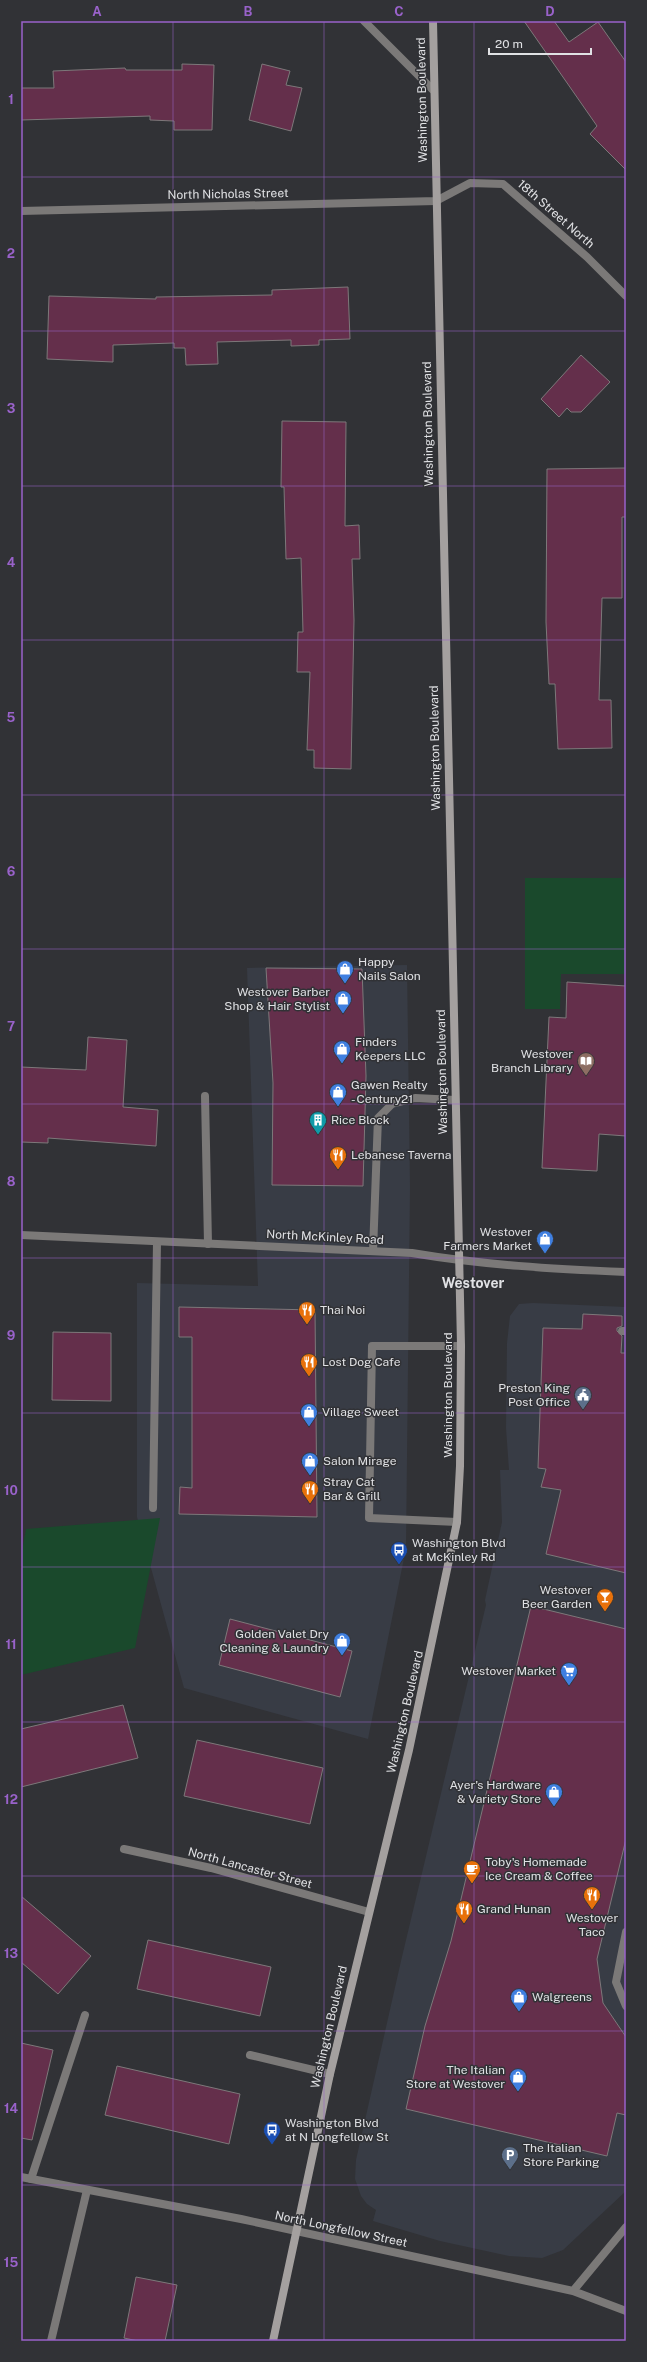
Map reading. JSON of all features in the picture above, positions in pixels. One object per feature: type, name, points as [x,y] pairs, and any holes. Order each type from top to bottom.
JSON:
[{"type":"main road","name":"Washington Boulevard","points":[[273,2341],[330,2074],[411,1743],[457,1522],[460,1466],[461,1346],[432,21]]},
{"type":"street","points":[[364,21],[433,90]]},
{"type":"street","name":"18th Street North","points":[[436,201],[470,183],[502,184],[587,257],[626,296]]},
{"type":"street","name":"North Nicholas Street","points":[[21,211],[436,201]]},
{"type":"street","points":[[205,1096],[208,1244]]},
{"type":"street","points":[[373,1251],[378,1118],[392,1104],[415,1098],[455,1100]]},
{"type":"street","name":"North McKinley Road","points":[[21,1236],[412,1253],[459,1261],[524,1267],[626,1272]]},
{"type":"street","points":[[152,1508],[157,1242]]},
{"type":"street","points":[[457,1522],[369,1518],[372,1346],[461,1346]]},
{"type":"street","name":"North Lancaster Street","points":[[124,1849],[211,1868],[369,1912]]},
{"type":"street","points":[[626,1932],[616,1982],[626,2006]]},
{"type":"street","points":[[31,2179],[85,2016]]},
{"type":"street","points":[[250,2054],[330,2074]]},
{"type":"street","name":"North Longfellow Street","points":[[21,2177],[297,2232],[573,2291],[626,2311]]},
{"type":"street","points":[[51,2341],[87,2190]]},
{"type":"street","points":[[573,2291],[626,2227]]},
{"type":"shaded area","points":[[407,965],[410,1187],[406,1548],[368,1739],[184,1688],[137,1517],[137,1283],[258,1286],[247,968]]},
{"type":"shaded area","points":[[533,1303],[626,1307],[626,2191],[563,2250],[542,2258],[509,2256],[440,2241],[373,2221],[376,2210],[367,2204],[361,2196],[355,2179],[356,2160],[401,1961],[486,1605],[485,1600],[502,1522],[500,1470],[509,1470],[506,1428],[507,1343],[510,1316],[519,1304]]},
{"type":"green space","points":[[525,878],[626,878],[626,974],[561,974],[560,1009],[525,1009]]},
{"type":"green space","points":[[160,1518],[135,1648],[21,1675],[21,1556],[26,1529]]},
{"type":"building","points":[[524,21],[554,21],[569,42],[598,22],[626,62],[626,170],[590,134],[597,126]]},
{"type":"building","points":[[182,64],[214,65],[212,130],[174,130],[174,121],[150,120],[150,116],[21,120],[21,88],[54,88],[53,71],[125,68],[126,70],[182,70]]},
{"type":"building","points":[[262,64],[290,71],[286,85],[302,88],[291,131],[249,120]]},
{"type":"building","points":[[348,287],[350,339],[319,340],[319,345],[291,346],[291,340],[217,342],[218,364],[186,365],[185,348],[174,348],[174,343],[113,345],[113,362],[47,359],[49,296],[156,299],[156,297],[272,295],[272,290]]},
{"type":"building","points":[[581,355],[610,382],[581,412],[571,412],[567,408],[559,417],[541,399]]},
{"type":"building","points":[[282,421],[346,422],[345,526],[359,525],[360,559],[352,559],[354,620],[351,769],[314,768],[314,750],[307,750],[310,672],[297,672],[298,632],[303,632],[301,558],[286,559],[284,487],[281,487]]},
{"type":"building","points":[[626,468],[626,517],[622,517],[622,598],[602,598],[599,700],[611,700],[612,748],[558,749],[555,684],[549,684],[546,622],[547,469]]},
{"type":"building","points":[[266,968],[362,969],[366,1076],[363,1186],[272,1185],[273,1083]]},
{"type":"building","name":"Westover Branch Library","points":[[567,982],[626,986],[626,1136],[599,1134],[597,1171],[542,1168],[549,1017],[566,1018]]},
{"type":"building","points":[[88,1037],[127,1040],[123,1107],[158,1110],[156,1146],[48,1138],[48,1143],[21,1142],[21,1067],[86,1070]]},
{"type":"building","points":[[179,1307],[315,1310],[317,1517],[179,1514],[180,1487],[192,1488],[192,1337],[179,1337]]},
{"type":"building","name":"Preston King Post Office","points":[[583,1314],[622,1316],[622,1326],[617,1328],[617,1331],[622,1336],[621,1353],[626,1353],[626,1573],[546,1554],[561,1490],[541,1487],[546,1469],[538,1468],[543,1328],[582,1329]]},
{"type":"building","points":[[53,1332],[111,1333],[111,1401],[52,1400]]},
{"type":"building","points":[[531,1606],[626,1629],[626,1839],[597,1959],[603,2003],[626,2037],[626,2115],[617,2113],[607,2156],[406,2109],[425,2026],[451,1941]]},
{"type":"building","points":[[230,1619],[352,1651],[340,1697],[219,1665]]},
{"type":"building","points":[[123,1705],[138,1758],[21,1787],[21,1729]]},
{"type":"building","points":[[197,1740],[323,1768],[310,1824],[184,1796]]},
{"type":"building","points":[[21,1896],[91,1956],[58,1994],[21,1962]]},
{"type":"building","points":[[148,1940],[271,1967],[260,2016],[137,1989]]},
{"type":"building","points":[[21,2043],[53,2050],[32,2140],[21,2138]]},
{"type":"building","points":[[117,2066],[240,2094],[229,2144],[105,2115]]},
{"type":"building","points":[[136,2277],[177,2285],[165,2341],[138,2341],[124,2338]]},
{"type":"place","name":"Happy Nails Salon","points":[[345,984]]},
{"type":"place","name":"Westover Barber Shop & Hair Stylist","points":[[343,1014]]},
{"type":"place","name":"Finders Keepers LLC","points":[[342,1064]]},
{"type":"place","name":"Westover Branch Library","points":[[586,1076]]},
{"type":"place","name":"Gawen Realty - Century21","points":[[338,1107]]},
{"type":"place","name":"Rice Block","points":[[318,1135]]},
{"type":"place","name":"Lebanese Taverna","points":[[338,1170]]},
{"type":"place","name":"Westover Farmers Market","points":[[545,1254]]},
{"type":"place","name":"Thai Noi","points":[[307,1325]]},
{"type":"place","name":"Lost Dog Cafe","points":[[309,1377]]},
{"type":"place","name":"Preston King Post Office","points":[[583,1410]]},
{"type":"place","name":"Village Sweet","points":[[309,1427]]},
{"type":"place","name":"Salon Mirage","points":[[310,1476]]},
{"type":"place","name":"Stray Cat Bar & Grill","points":[[310,1504]]},
{"type":"place","name":"Washington Blvd at McKinley Rd","points":[[399,1565]]},
{"type":"place","name":"Westover Beer Garden","points":[[605,1612]]},
{"type":"place","name":"Golden Valet Dry Cleaning & Laundry","points":[[342,1656]]},
{"type":"place","name":"Westover Market","points":[[569,1686]]},
{"type":"place","name":"Ayer's Hardware & Variety Store","points":[[554,1807]]},
{"type":"place","name":"Toby's Homemade Ice Cream & Coffee","points":[[472,1884]]},
{"type":"place","name":"Westover Taco","points":[[592,1910]]},
{"type":"place","name":"Grand Hunan","points":[[464,1924]]},
{"type":"place","name":"Walgreens","points":[[519,2012]]},
{"type":"place","name":"The Italian Store at Westover","points":[[518,2092]]},
{"type":"place","name":"Washington Blvd at N Longfellow St","points":[[272,2145]]},
{"type":"place","name":"The Italian Store Parking","points":[[510,2170]]},
{"type":"district","name":"Westover","points":[[473,1283]]}]
